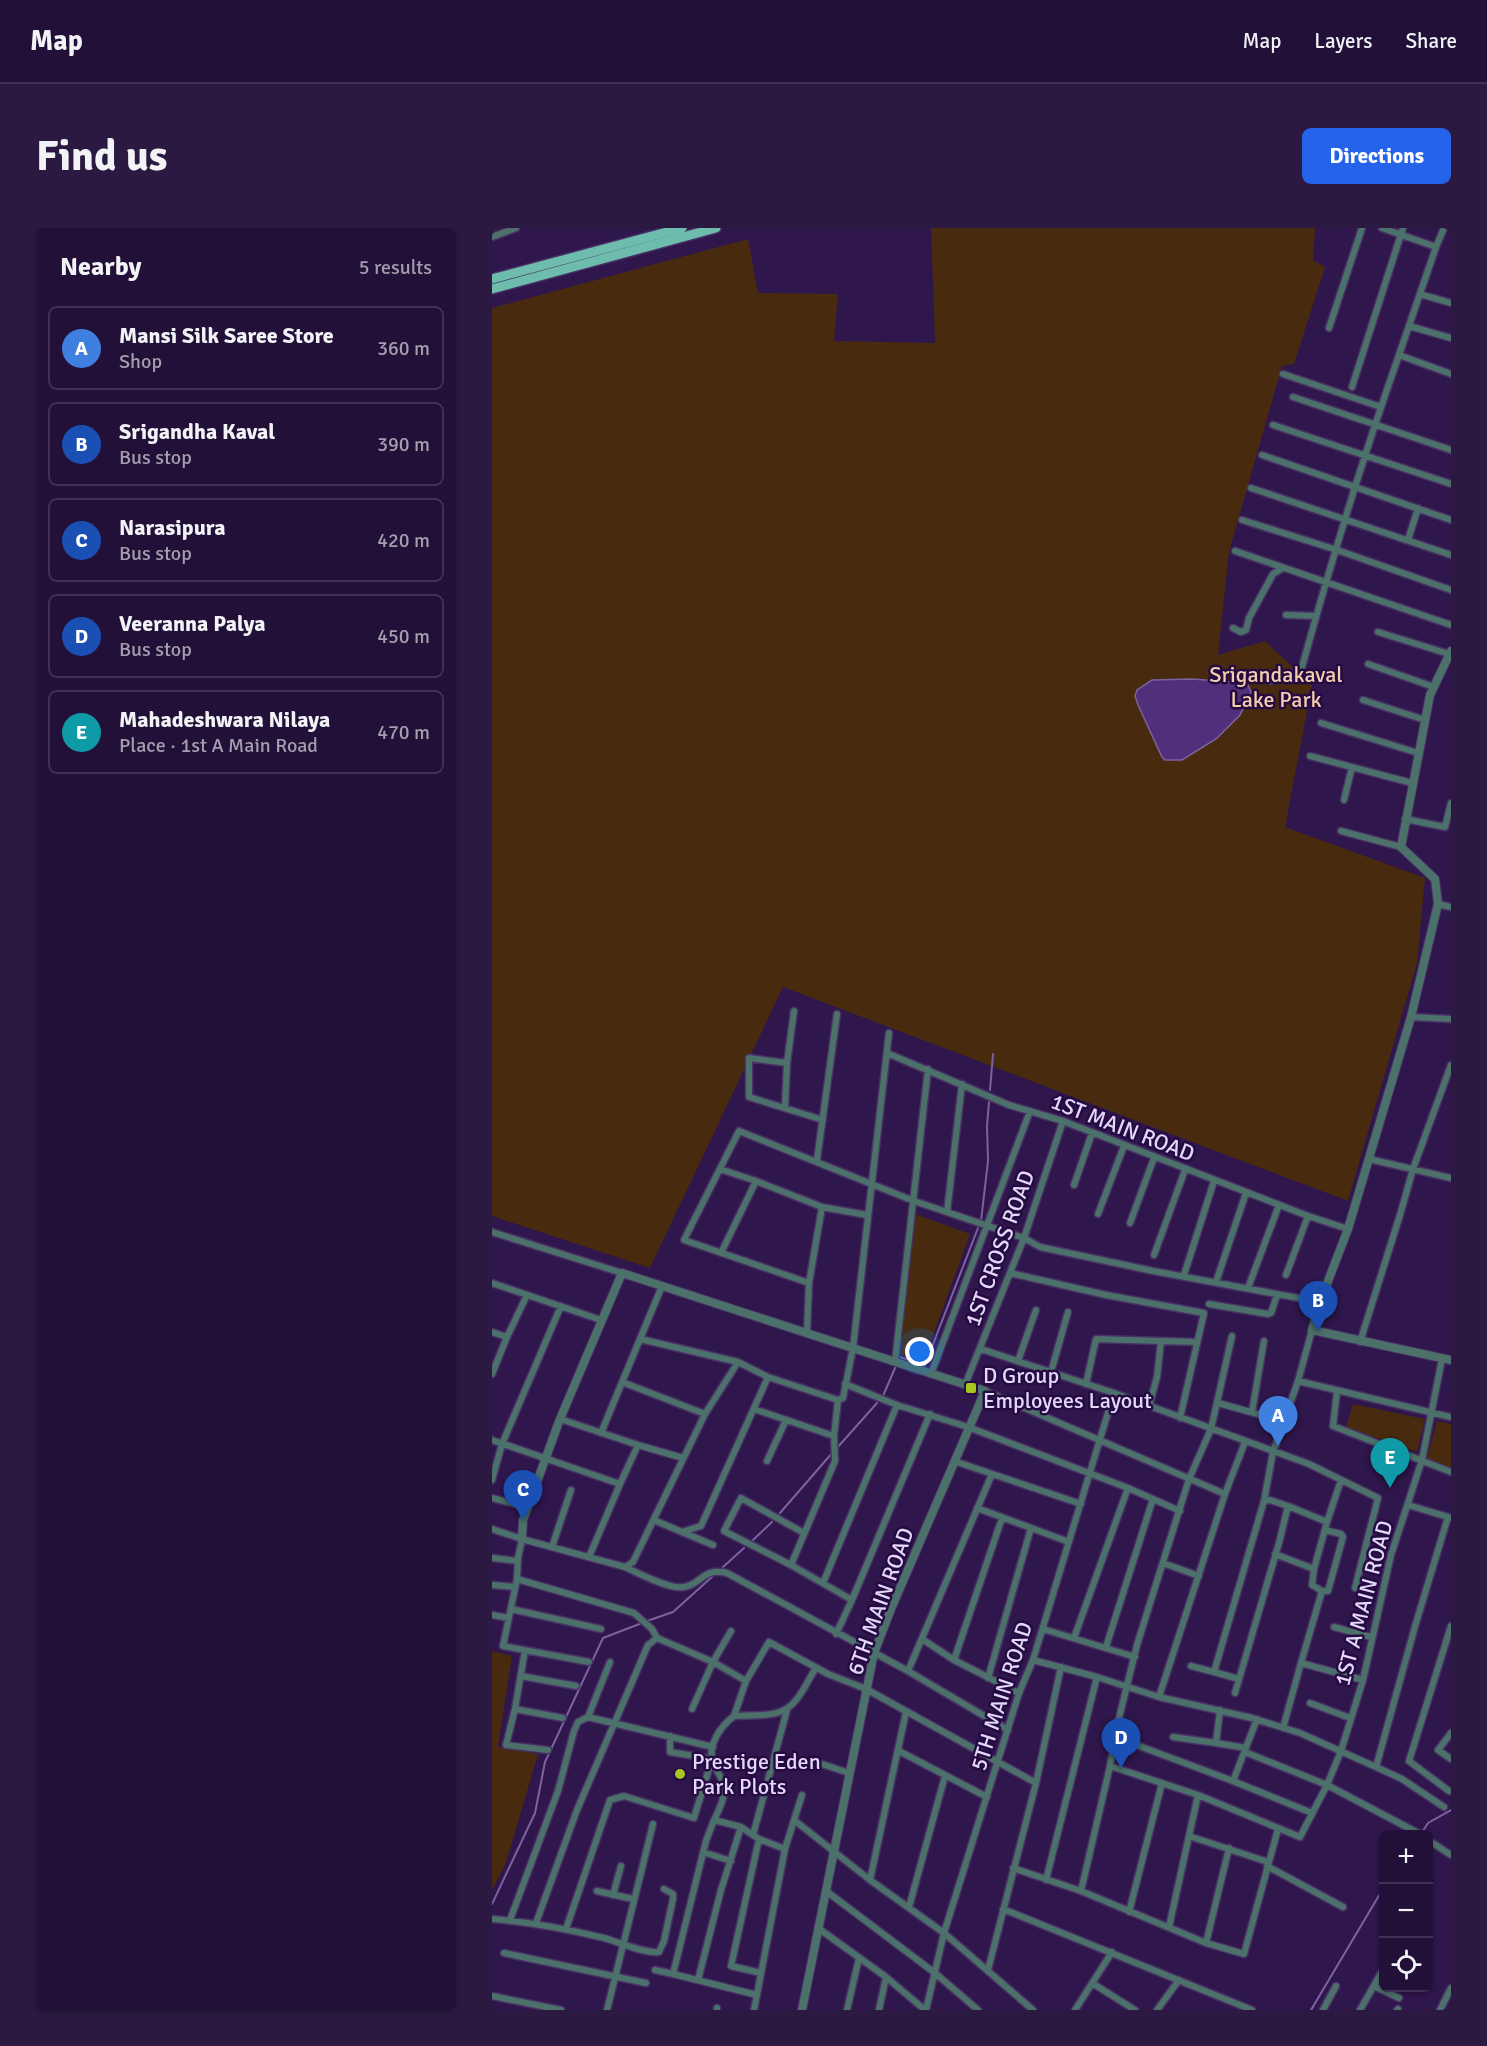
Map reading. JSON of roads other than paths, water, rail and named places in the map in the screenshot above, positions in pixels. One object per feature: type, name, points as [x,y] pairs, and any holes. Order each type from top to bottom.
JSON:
[{"type":"main road","points":[[492,279],[682,228]]},
{"type":"main road","points":[[492,289],[716,228]]},
{"type":"street","points":[[492,237],[516,228]]},
{"type":"street","points":[[1329,328],[1362,228]]},
{"type":"street","points":[[1382,228],[1402,231],[1436,247]]},
{"type":"street","points":[[1270,681],[1299,671],[1302,667],[1375,424],[1444,228]]},
{"type":"street","points":[[1352,387],[1402,231]]},
{"type":"street","points":[[1420,294],[1451,303]]},
{"type":"street","points":[[1409,326],[1451,338]]},
{"type":"street","points":[[1399,355],[1451,374]]},
{"type":"street","points":[[1283,374],[1381,407]]},
{"type":"street","points":[[1293,397],[1451,450]]},
{"type":"street","points":[[1273,425],[1451,484]]},
{"type":"street","points":[[1262,455],[1451,520]]},
{"type":"street","points":[[1251,488],[1451,555]]},
{"type":"street","points":[[1408,540],[1418,508]]},
{"type":"street","points":[[1242,520],[1451,590]]},
{"type":"street","points":[[1235,551],[1451,625]]},
{"type":"street","points":[[1233,628],[1240,632],[1246,630],[1249,618],[1273,574],[1283,568]]},
{"type":"street","points":[[1287,615],[1316,616]]},
{"type":"street","points":[[1378,632],[1450,652],[1430,694],[1401,846]]},
{"type":"street","points":[[1368,663],[1434,687]]},
{"type":"street","points":[[1363,700],[1425,720]]},
{"type":"street","points":[[1321,723],[1418,753]]},
{"type":"street","points":[[1310,756],[1412,783]]},
{"type":"street","points":[[1344,800],[1352,767]]},
{"type":"street","points":[[1405,819],[1445,828],[1451,803]]},
{"type":"street","points":[[1214,1672],[1264,1501],[1273,1452],[1298,1381],[1320,1302],[1348,1228],[1411,1017],[1438,904],[1435,879],[1401,846],[1341,831]]},
{"type":"street","points":[[1438,904],[1451,907]]},
{"type":"street","points":[[785,1108],[787,1063],[794,1011]]},
{"type":"street","points":[[817,1160],[837,1014]]},
{"type":"street","points":[[1411,1017],[1451,1019]]},
{"type":"street","points":[[640,1339],[738,1362],[768,1377],[838,1400],[843,1398],[853,1348],[889,1033]]},
{"type":"street","name":"1ST MAIN ROAD","points":[[887,1053],[1009,1105],[1063,1121],[1214,1181],[1308,1216],[1348,1228]]},
{"type":"street","points":[[787,1063],[749,1058],[749,1097],[823,1120]]},
{"type":"street","points":[[1360,1342],[1413,1169],[1451,1065]]},
{"type":"street","points":[[895,1362],[928,1069]]},
{"type":"street","points":[[947,1212],[962,1084]]},
{"type":"street","points":[[931,1374],[1029,1111]]},
{"type":"street","name":"1ST CROSS ROAD","points":[[965,1385],[1024,1238],[1063,1121]]},
{"type":"street","points":[[809,1283],[684,1240],[739,1131],[817,1160],[914,1201],[1024,1238],[1040,1247],[1320,1302]]},
{"type":"street","points":[[1074,1185],[1092,1133]]},
{"type":"street","points":[[1098,1214],[1124,1146]]},
{"type":"street","points":[[1130,1222],[1154,1158]]},
{"type":"street","points":[[1369,1159],[1451,1178]]},
{"type":"street","points":[[720,1169],[756,1180],[822,1207],[867,1215]]},
{"type":"street","points":[[1154,1256],[1185,1170]]},
{"type":"street","points":[[721,1253],[756,1180]]},
{"type":"street","points":[[1184,1275],[1214,1181]]},
{"type":"street","points":[[1216,1282],[1246,1192]]},
{"type":"street","points":[[1248,1288],[1278,1205]]},
{"type":"street","points":[[807,1332],[809,1283],[822,1207]]},
{"type":"street","points":[[1286,1275],[1308,1216]]},
{"type":"street","points":[[492,1240],[493,1232],[985,1391],[1225,1494]]},
{"type":"street","points":[[590,1662],[503,1646],[517,1579],[523,1520],[527,1507],[560,1419],[621,1273]]},
{"type":"street","points":[[1010,1273],[1116,1297],[1204,1313],[1180,1418]]},
{"type":"street","points":[[492,1283],[601,1320]]},
{"type":"street","points":[[601,1433],[662,1286]]},
{"type":"street","points":[[492,1374],[527,1295]]},
{"type":"street","points":[[1209,1304],[1268,1314],[1273,1309],[1277,1295]]},
{"type":"street","points":[[492,1480],[502,1444],[561,1306]]},
{"type":"street","points":[[1018,1361],[1036,1310]]},
{"type":"street","points":[[1051,1372],[1068,1312]]},
{"type":"street","points":[[1312,1330],[1451,1360]]},
{"type":"street","points":[[492,1332],[507,1337]]},
{"type":"street","points":[[1081,1892],[1126,1687],[1189,1479],[1211,1429],[1232,1336]]},
{"type":"street","points":[[1086,1384],[1096,1339],[1196,1342]]},
{"type":"street","points":[[1149,1406],[1157,1377],[1161,1341]]},
{"type":"street","points":[[1252,1412],[1264,1341]]},
{"type":"street","points":[[981,1349],[1114,1393],[1309,1464],[1378,1498],[1355,1588]]},
{"type":"street","name":"1ST A MAIN ROAD","points":[[1278,1829],[1300,1837],[1327,1785],[1341,1751],[1363,1680],[1391,1555],[1422,1460],[1442,1359]]},
{"type":"street","points":[[625,1568],[633,1562],[705,1414],[738,1362]]},
{"type":"street","points":[[682,1532],[701,1526],[768,1377]]},
{"type":"street","points":[[1298,1381],[1451,1417]]},
{"type":"street","points":[[622,1382],[705,1414]]},
{"type":"street","points":[[845,1384],[897,1406],[968,1427],[1128,1488],[1180,1511]]},
{"type":"street","name":"6TH MAIN ROAD","points":[[802,2010],[874,1653],[985,1391]]},
{"type":"street","points":[[1337,1391],[1333,1426],[1451,1472]]},
{"type":"street","name":"5TH MAIN ROAD","points":[[926,2010],[944,1933],[1019,1693],[1043,1629],[1114,1393]]},
{"type":"street","points":[[790,1565],[835,1461],[834,1436],[838,1400]]},
{"type":"street","points":[[1218,1403],[1283,1421]]},
{"type":"street","points":[[823,1582],[897,1406]]},
{"type":"street","points":[[754,1409],[834,1436]]},
{"type":"street","points":[[836,1634],[930,1414]]},
{"type":"street","points":[[560,1419],[683,1458]]},
{"type":"street","points":[[767,1461],[786,1420]]},
{"type":"street","points":[[492,1440],[620,1484]]},
{"type":"street","points":[[1159,1697],[1225,1494],[1245,1442]]},
{"type":"street","points":[[589,1557],[638,1445]]},
{"type":"street","points":[[954,1461],[1081,1504]]},
{"type":"street","points":[[908,1671],[992,1474]]},
{"type":"street","points":[[1264,1501],[1270,1500],[1288,1506],[1326,1526],[1341,1534],[1343,1537],[1328,1591],[1322,1591],[1312,1585],[1314,1569],[1326,1526],[1341,1480]]},
{"type":"street","points":[[1074,1638],[1128,1488]]},
{"type":"street","points":[[552,1547],[571,1490]]},
{"type":"street","points":[[492,1498],[527,1507]]},
{"type":"street","points":[[804,1533],[741,1498],[724,1532],[823,1582],[852,1600]]},
{"type":"street","points":[[1106,1647],[1153,1499]]},
{"type":"street","points":[[1376,1767],[1416,1623],[1450,1517],[1408,1505]]},
{"type":"street","points":[[1235,1693],[1288,1506]]},
{"type":"street","points":[[978,1508],[1069,1542]]},
{"type":"street","points":[[954,1660],[1002,1518]]},
{"type":"street","points":[[654,1520],[713,1545]]},
{"type":"street","points":[[988,1678],[1031,1528]]},
{"type":"street","points":[[492,1529],[625,1568],[676,1587],[686,1587],[714,1571],[727,1573],[908,1671],[1008,1731]]},
{"type":"street","points":[[1275,1554],[1314,1569]]},
{"type":"street","points":[[492,1558],[518,1561]]},
{"type":"street","points":[[1163,1563],[1198,1576]]},
{"type":"street","points":[[517,1579],[634,1613],[642,1619],[657,1638],[713,1662],[746,1681]]},
{"type":"street","points":[[492,1585],[515,1587]]},
{"type":"street","points":[[1282,1728],[1322,1591]]},
{"type":"street","points":[[511,1609],[601,1629]]},
{"type":"street","points":[[492,1615],[508,1618]]},
{"type":"street","points":[[1449,1791],[1409,1761],[1451,1626]]},
{"type":"street","points":[[1334,1627],[1371,1637]]},
{"type":"street","points":[[1043,1629],[1135,1657]]},
{"type":"street","points":[[692,1709],[713,1662],[731,1632]]},
{"type":"street","points":[[536,1923],[577,1810],[614,1722],[648,1645],[657,1638]]},
{"type":"street","points":[[922,1639],[954,1660],[1019,1693]]},
{"type":"street","points":[[566,1929],[610,1800],[624,1797],[694,1818],[719,1731],[734,1716],[746,1681],[769,1642],[816,1668],[866,1689],[1036,1783]]},
{"type":"street","points":[[525,1650],[506,1745],[548,1750]]},
{"type":"street","points":[[1033,1660],[1159,1697],[1257,1719],[1341,1751],[1402,1779],[1444,1807]]},
{"type":"street","points":[[588,1717],[610,1662]]},
{"type":"street","points":[[1301,1663],[1363,1680]]},
{"type":"street","points":[[1191,1666],[1239,1679]]},
{"type":"street","points":[[988,1970],[1036,1783],[1061,1667]]},
{"type":"street","points":[[761,1973],[731,1966],[756,1837],[787,1710],[797,1699],[816,1668]]},
{"type":"street","points":[[521,1676],[576,1686]]},
{"type":"street","points":[[1046,1880],[1097,1677]]},
{"type":"street","points":[[1310,1703],[1350,1718]]},
{"type":"street","points":[[515,1709],[562,1718]]},
{"type":"street","points":[[734,1716],[773,1714],[787,1710]]},
{"type":"street","points":[[1216,1743],[1220,1710]]},
{"type":"street","points":[[870,1880],[906,1712]]},
{"type":"street","points":[[510,1920],[558,1791],[578,1722],[588,1717],[713,1747]]},
{"type":"street","points":[[1233,1781],[1257,1719]]},
{"type":"street","points":[[1451,1733],[1438,1750],[1451,1759]]},
{"type":"street","points":[[670,1736],[670,1752],[712,1759]]},
{"type":"street","points":[[1115,1737],[1312,1813]]},
{"type":"street","points":[[1173,1737],[1245,1750],[1327,1785],[1411,1830]]},
{"type":"street","points":[[899,1751],[987,1797]]},
{"type":"street","points":[[673,1974],[703,1852],[724,1793],[723,1781],[712,1759]]},
{"type":"street","points":[[816,1762],[849,1773]]},
{"type":"street","points":[[1013,1868],[1081,1892],[1206,1943],[1244,1954],[1278,1829],[1198,1795],[1110,1766]]},
{"type":"street","points":[[909,1907],[945,1776]]},
{"type":"street","points":[[1129,1912],[1162,1783]]},
{"type":"street","points":[[1168,1927],[1198,1795]]},
{"type":"street","points":[[754,2010],[785,1849],[802,1796]]},
{"type":"street","points":[[714,1820],[741,1827],[756,1837],[785,1849]]},
{"type":"street","points":[[794,1820],[870,1880],[944,1933],[1033,2010]]},
{"type":"street","points":[[607,2010],[652,1824]]},
{"type":"street","points":[[698,1980],[741,1827]]},
{"type":"street","points":[[1189,1836],[1229,1848],[1267,1864],[1343,1907]]},
{"type":"street","points":[[1433,1843],[1451,1855]]},
{"type":"street","points":[[1206,1943],[1229,1848]]},
{"type":"street","points":[[703,1852],[731,1861]]},
{"type":"street","points":[[613,1895],[621,1866]]},
{"type":"street","points":[[492,1919],[536,1923],[622,1943],[653,1953],[659,1952],[673,1899],[673,1894],[664,1889]]},
{"type":"street","points":[[597,1891],[633,1899]]},
{"type":"street","points":[[826,1891],[934,1973],[978,2010]]},
{"type":"street","points":[[1004,1909],[1252,2010]]},
{"type":"street","points":[[818,1928],[886,1977],[926,2010]]},
{"type":"street","points":[[1075,2010],[1112,1952]]},
{"type":"street","points":[[504,1953],[646,1983]]},
{"type":"street","points":[[847,2010],[859,1958]]},
{"type":"street","points":[[655,1970],[757,1995]]},
{"type":"street","points":[[1360,2010],[1379,1976]]},
{"type":"street","points":[[879,2010],[886,1977]]},
{"type":"street","points":[[1157,2010],[1179,1980]]},
{"type":"street","points":[[1092,1983],[1135,2010]]},
{"type":"street","points":[[1323,2010],[1336,1986]]},
{"type":"street","points":[[1374,1986],[1399,1998]]},
{"type":"street","points":[[1440,2010],[1451,1988]]},
{"type":"street","points":[[492,1996],[540,2008],[561,2010]]},
{"type":"waterway","points":[[990,1090],[993,1054]]},
{"type":"waterway","points":[[981,1221],[988,1161],[989,1102]]},
{"type":"waterway","points":[[900,1357],[925,1365],[978,1228]]},
{"type":"waterway","points":[[883,1396],[895,1368]]},
{"type":"waterway","points":[[837,1448],[877,1403]]},
{"type":"waterway","points":[[780,1513],[833,1452]]},
{"type":"waterway","points":[[753,1540],[772,1522]]},
{"type":"waterway","points":[[723,1567],[744,1548]]},
{"type":"waterway","points":[[647,1621],[673,1612],[713,1576]]},
{"type":"waterway","points":[[492,1904],[535,1813],[545,1762],[603,1638],[642,1623]]},
{"type":"waterway","points":[[1424,1830],[1428,1823],[1451,1810]]},
{"type":"waterway","points":[[1311,2010],[1379,1895]]},
{"type":"place","name":"Srigandha Kaval","points":[[1318,1331]]},
{"type":"place","name":"D Group Employees Layout","points":[[971,1388]]},
{"type":"place","name":"Mansi Silk Saree Store","points":[[1278,1446]]},
{"type":"place","name":"Mahadeshwara Nilaya","points":[[1390,1488]]},
{"type":"place","name":"Narasipura","points":[[523,1520]]},
{"type":"place","name":"Veeranna Palya","points":[[1121,1768]]},
{"type":"place","name":"Prestige Eden Park Plots","points":[[680,1774]]},
{"type":"park label","name":"Srigandakaval Lake Park","points":[[1276,686]]}]
